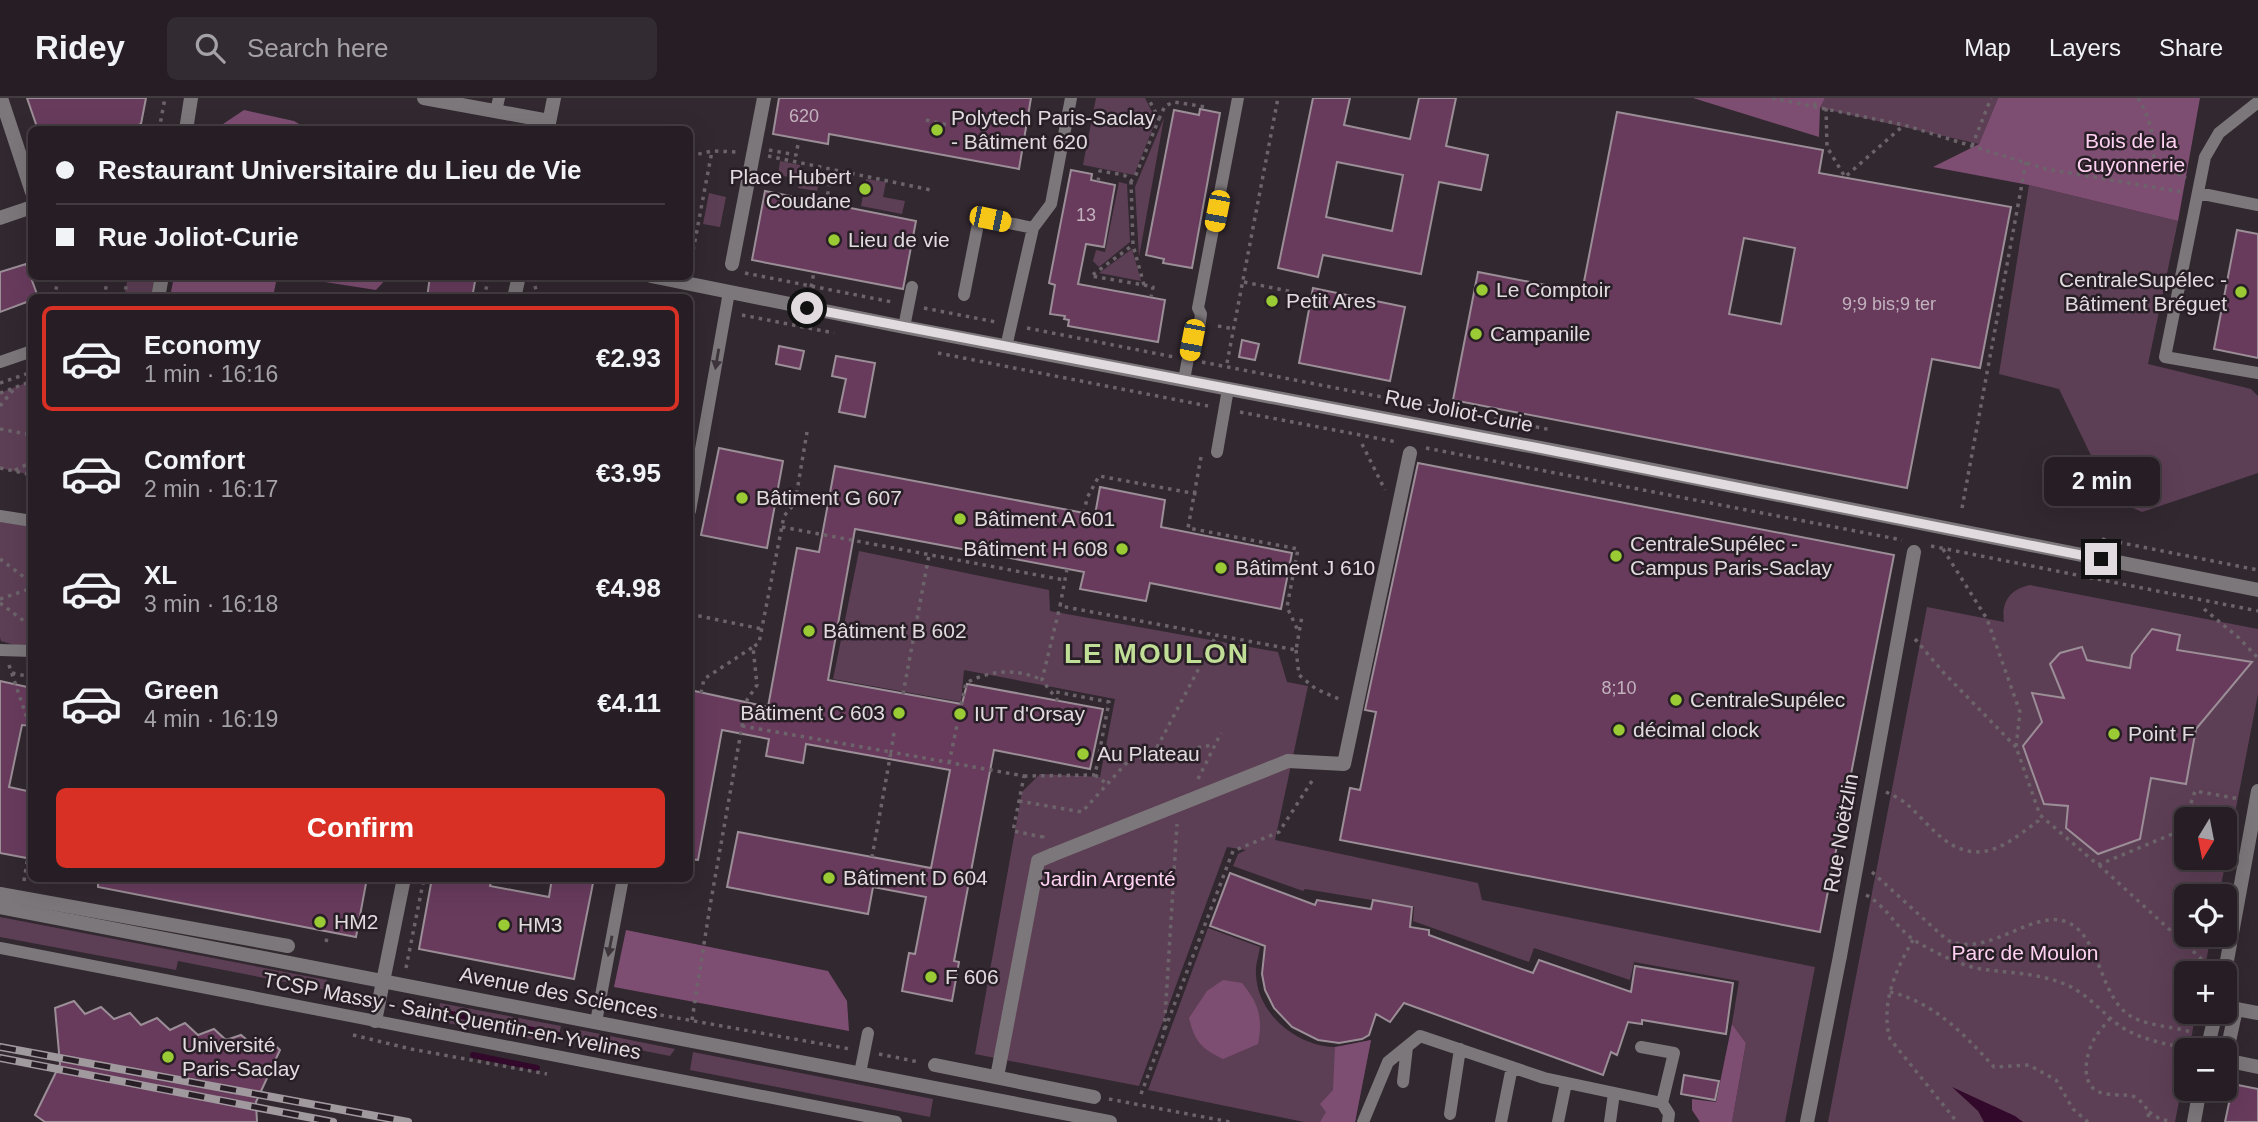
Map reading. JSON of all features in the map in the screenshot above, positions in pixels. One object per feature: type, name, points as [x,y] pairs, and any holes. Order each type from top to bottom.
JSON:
[{"type":"street","points":[[1,98],[28,180]]},
{"type":"street","points":[[187,126],[191,98]]},
{"type":"street","points":[[424,98],[498,104],[548,125],[554,98]]},
{"type":"street","points":[[732,264],[764,98]]},
{"type":"street","points":[[0,218],[28,208]]},
{"type":"street","name":"Rue Joliot-Curie","points":[[670,280],[2258,590]]},
{"type":"street","points":[[987,1080],[1038,861],[1288,761],[1344,764],[1397,514],[1406,448]]},
{"type":"street","name":"Rue Noëtzlin","points":[[1807,1122],[1901,624],[1919,548]]},
{"type":"street","points":[[2227,961],[2257,796]]},
{"type":"street","points":[[375,1021],[403,882]]},
{"type":"street","points":[[0,894],[289,946]]},
{"type":"street","name":"Avenue des Sciences","points":[[0,907],[1110,1122]]},
{"type":"street","points":[[2258,1013],[2236,1009],[2225,1060],[2258,1067]]},
{"type":"street","points":[[935,1065],[987,1080],[1094,1097]]},
{"type":"street","points":[[2194,1122],[2198,1101]]},
{"type":"lane","points":[[1006,347],[1033,228],[1052,204],[1071,98]]},
{"type":"lane","points":[[1184,380],[1193,331],[1199,329],[1202,314],[1198,309],[1238,98]]},
{"type":"lane","points":[[2258,102],[2219,133],[2205,156],[2165,357],[2258,373]]},
{"type":"lane","points":[[2198,193],[2258,205]]},
{"type":"lane","points":[[964,295],[978,224],[990,219],[1033,228]]},
{"type":"lane","points":[[904,327],[912,287]]},
{"type":"lane","points":[[693,494],[729,292]]},
{"type":"lane","points":[[0,362],[28,352]]},
{"type":"lane","points":[[1217,452],[1228,389]]},
{"type":"lane","points":[[0,516],[28,520]]},
{"type":"lane","points":[[2,650],[28,651]]},
{"type":"lane","points":[[596,1022],[622,882]]},
{"type":"lane","name":"TCSP Massy - Saint-Quentin-en-Yvelines","points":[[0,948],[896,1122]]},
{"type":"lane","points":[[860,1073],[867,1033]]},
{"type":"lane","points":[[1363,1122],[1388,1062],[1420,1036],[1566,1083],[1662,1103],[1669,1114],[1668,1122]]},
{"type":"lane","points":[[1403,1082],[1407,1047]]},
{"type":"lane","points":[[1641,1048],[1674,1053],[1662,1103]]},
{"type":"lane","points":[[1450,1114],[1460,1049]]},
{"type":"lane","points":[[1501,1122],[1511,1067]]},
{"type":"lane","points":[[1558,1122],[1566,1083]]},
{"type":"lane","points":[[1610,1122],[1615,1093]]},
{"type":"lane","points":[[817,1122],[820,1107]]},
{"type":"path","points":[[160,126],[165,98]]},
{"type":"path","points":[[1148,98],[1159,119]]},
{"type":"path","points":[[1227,363],[1278,98]]},
{"type":"path","points":[[1772,98],[1904,125],[2046,169],[2198,193]]},
{"type":"path","points":[[1814,106],[1817,98]]},
{"type":"path","points":[[1972,146],[1990,98]]},
{"type":"path","points":[[2138,98],[2148,115],[2154,141],[2154,162],[2185,177],[2198,193]]},
{"type":"path","points":[[1144,285],[1133,245],[1131,181],[1165,106],[1174,102],[1206,107]]},
{"type":"path","points":[[1826,108],[1827,148],[1845,177],[1904,125]]},
{"type":"path","points":[[926,120],[948,125]]},
{"type":"path","points":[[693,155],[754,150],[796,155],[799,139]]},
{"type":"path","points":[[754,150],[832,170],[931,190]]},
{"type":"path","points":[[693,253],[712,152]]},
{"type":"path","points":[[1962,508],[2026,161]]},
{"type":"path","points":[[826,203],[832,170]]},
{"type":"path","points":[[1098,181],[1100,171],[1124,175],[1131,181]]},
{"type":"path","points":[[1133,245],[1091,276],[1153,287],[1152,297]]},
{"type":"path","points":[[811,286],[814,272]]},
{"type":"path","points":[[745,273],[1560,432]]},
{"type":"path","points":[[485,294],[488,280]]},
{"type":"path","points":[[1244,282],[1293,292]]},
{"type":"path","points":[[486,289],[495,291]]},
{"type":"path","points":[[725,312],[844,335]]},
{"type":"path","points":[[1218,326],[1234,329]]},
{"type":"path","points":[[925,351],[1225,409],[1406,448]]},
{"type":"path","points":[[0,383],[28,373]]},
{"type":"path","points":[[0,393],[28,383]]},
{"type":"path","points":[[0,406],[16,387]]},
{"type":"path","points":[[0,429],[28,434]]},
{"type":"path","points":[[701,692],[704,679],[759,643],[784,516],[795,503],[807,432]]},
{"type":"path","points":[[1362,444],[1397,514]]},
{"type":"path","points":[[1424,447],[1903,541]]},
{"type":"path","points":[[1201,454],[1188,528],[1298,548],[1287,607],[1299,633]]},
{"type":"path","points":[[13,471],[28,464]]},
{"type":"path","points":[[0,468],[28,474]]},
{"type":"path","points":[[1084,513],[1087,498],[1100,476],[1195,494]]},
{"type":"path","points":[[782,527],[1064,580]]},
{"type":"path","points":[[1919,548],[1943,549],[2258,611]]},
{"type":"path","points":[[1943,549],[1987,619],[2020,712],[2016,747]]},
{"type":"path","points":[[904,694],[929,555]]},
{"type":"path","points":[[0,559],[28,583]]},
{"type":"path","points":[[1042,680],[1067,569]]},
{"type":"path","points":[[28,588],[0,601],[28,625]]},
{"type":"path","points":[[1060,606],[1296,650]]},
{"type":"path","points":[[2204,610],[2239,638],[2258,658]]},
{"type":"path","points":[[693,615],[762,629]]},
{"type":"path","points":[[1302,617],[1296,650],[1299,675],[1316,689],[1357,707]]},
{"type":"path","points":[[1901,624],[1943,672],[2016,747],[2041,816],[2205,961]]},
{"type":"path","points":[[1153,755],[1216,636]]},
{"type":"path","points":[[692,1020],[709,906],[747,700],[757,685],[753,646]]},
{"type":"path","points":[[2,650],[28,721]]},
{"type":"path","points":[[949,763],[965,683],[1009,671],[1027,673],[1042,680],[1058,701]]},
{"type":"path","points":[[12,673],[28,676]]},
{"type":"path","points":[[1051,691],[1109,702],[1095,775]]},
{"type":"path","points":[[742,726],[1024,776],[1095,775],[1107,784]]},
{"type":"path","points":[[872,857],[894,733]]},
{"type":"path","points":[[1193,789],[1221,733]]},
{"type":"path","points":[[1019,801],[1082,812],[1130,759],[1213,745]]},
{"type":"path","points":[[1141,1094],[1233,851],[1279,832],[1310,782],[1344,764]]},
{"type":"path","points":[[1024,776],[1013,831],[1043,836]]},
{"type":"path","points":[[1872,784],[1907,804],[1947,843],[1969,850],[1999,847],[2038,821],[2041,816]]},
{"type":"path","points":[[2098,865],[2182,830],[2195,791],[2257,796]]},
{"type":"path","points":[[1164,1033],[1177,822]]},
{"type":"path","points":[[20,897],[28,853]]},
{"type":"path","points":[[1857,863],[1875,874],[1947,940],[1957,944],[1981,944],[2045,921],[2070,923],[2082,934],[2118,1005],[2131,1017],[2196,1034]]},
{"type":"path","points":[[406,968],[423,882]]},
{"type":"path","points":[[1853,887],[1871,897],[1913,940],[1954,962],[1979,969],[2027,974],[2062,983],[2083,993],[2110,1018],[2139,1037],[2174,1045]]},
{"type":"path","points":[[1913,940],[1899,965],[1890,992],[1885,1021],[1890,1038],[1957,1122]]},
{"type":"path","points":[[1890,992],[1914,999],[1936,1013],[1967,1037],[1994,1067],[2029,1065],[2056,1080],[2073,1109],[2088,1122]]},
{"type":"path","points":[[600,1004],[935,1065]]},
{"type":"path","points":[[2110,1018],[2097,1034],[2088,1053],[2085,1072],[2090,1086],[2104,1095],[2122,1093],[2140,1098],[2150,1112],[2160,1119],[2172,1122]]},
{"type":"path","points":[[370,1040],[547,1074]]},
{"type":"path","points":[[1094,1097],[1230,1122]]},
{"type":"path","points":[[2147,1122],[2150,1112]]},
{"type":"green space","points":[[1096,98],[1145,98],[1156,120],[1134,175],[1083,165]]},
{"type":"green space","points":[[1693,98],[1825,98],[1820,108],[1819,137]]},
{"type":"green space","points":[[1825,98],[1998,98],[1979,144],[1820,108]]},
{"type":"green space","name":"Bois de la Guyonnerie","points":[[1998,98],[2200,98],[2178,221],[2029,185],[1933,167],[1979,144]]},
{"type":"green space","points":[[244,110],[294,121],[303,126],[220,126]]},
{"type":"green space","points":[[1164,118],[1139,257],[1135,187]]},
{"type":"green space","points":[[780,161],[800,165],[799,173],[820,177],[817,191],[798,188],[799,179],[778,175]]},
{"type":"green space","points":[[866,179],[886,182],[883,197],[905,201],[902,214],[861,206]]},
{"type":"green space","points":[[1119,182],[1127,184],[1130,242],[1099,267],[1093,261],[1096,250],[1105,252]]},
{"type":"green space","points":[[2029,185],[2178,221],[2148,364],[2251,389],[2258,396],[2258,473],[2142,512],[2112,499],[2059,389],[1999,374]]},
{"type":"green space","points":[[709,193],[726,197],[720,227],[703,224]]},
{"type":"green space","points":[[1132,249],[1141,281],[1099,273]]},
{"type":"green space","points":[[127,280],[161,280],[159,294],[125,294]]},
{"type":"green space","points":[[173,280],[276,280],[274,294],[171,294]]},
{"type":"green space","points":[[312,280],[385,280],[376,290]]},
{"type":"green space","points":[[28,382],[28,474],[0,468],[0,393]]},
{"type":"green space","points":[[0,518],[28,523],[28,649],[1,641]]},
{"type":"green space","name":"Jardin Argenté","points":[[859,551],[1049,590],[1050,611],[1278,652],[1287,682],[1308,686],[1275,840],[1478,883],[1482,900],[1815,967],[1785,1122],[1732,1122],[1746,1043],[1732,1024],[1739,981],[1634,962],[1630,980],[1534,948],[1529,962],[1413,921],[1414,907],[1305,889],[1303,891],[1233,866],[1238,854],[1246,850],[1227,847],[1139,1086],[975,1054],[1022,792],[1040,774],[1100,777],[1115,699],[964,670],[961,702],[833,679]]},
{"type":"green space","name":"Parc de Moulon","points":[[2030,585],[2258,629],[2258,694],[2236,807],[2174,807],[2174,870],[2224,870],[2221,884],[2174,884],[2174,947],[2209,947],[2206,961],[2174,961],[2174,1024],[2194,1024],[2191,1038],[2174,1038],[2174,1101],[2179,1101],[2175,1122],[1828,1122],[1927,607],[2004,622],[2004,608],[2008,598],[2017,590]]},
{"type":"green space","points":[[0,917],[327,980],[326,990],[178,961],[176,970],[0,937]]},
{"type":"green space","points":[[1208,928],[1260,947],[1256,971],[1263,1002],[1271,1014],[1292,1033],[1319,1045],[1333,1047],[1371,1040],[1355,1122],[1304,1122],[1148,1090]]},
{"type":"green space","points":[[626,930],[828,971],[847,1001],[849,1031],[614,987]]},
{"type":"green space","points":[[1223,980],[1242,983],[1256,1005],[1260,1026],[1258,1044],[1223,1059],[1200,1043],[1189,1018],[1207,991]]},
{"type":"green space","points":[[440,1003],[561,1026],[557,1044],[437,1021]]},
{"type":"green space","points":[[1732,1024],[1746,1043],[1732,1122],[1700,1122],[1692,1110],[1692,1099],[1716,1102]]},
{"type":"green space","points":[[580,1030],[675,1049],[670,1056],[579,1038]]},
{"type":"green space","points":[[1371,1040],[1355,1122],[1320,1122],[1326,1112],[1320,1104],[1333,1090],[1335,1047]]},
{"type":"green space","points":[[693,1052],[933,1099],[930,1117],[690,1070]]},
{"type":"shaded area","points":[[1952,1087],[2023,1122],[1984,1122],[1978,1111]]},
{"type":"building","points":[[27,98],[146,98],[141,124],[135,126],[37,126]]},
{"type":"building","name":"Polytech Paris-Saclay - Bâtiment 620","points":[[779,98],[1031,98],[1019,169],[829,134],[828,144],[773,134]]},
{"type":"building","points":[[1313,98],[1350,98],[1344,125],[1410,139],[1419,98],[1456,98],[1446,146],[1488,155],[1481,190],[1439,182],[1421,274],[1323,255],[1318,277],[1278,268]],"holes":[[[1337,162],[1403,175],[1392,231],[1326,217]]]},
{"type":"building","points":[[1200,109],[1220,113],[1192,268],[1163,263],[1164,259],[1146,255],[1174,110],[1199,115]]},
{"type":"building","points":[[1617,112],[1823,150],[1819,173],[2011,207],[1980,368],[1932,359],[1907,488],[1453,400],[1478,272],[1582,292]],"holes":[[[1744,238],[1795,248],[1781,324],[1729,314]]]},
{"type":"building","points":[[1071,170],[1092,174],[1091,180],[1115,185],[1104,247],[1086,244],[1078,284],[1165,300],[1158,342],[1068,326],[1069,320],[1064,319],[1065,316],[1050,314],[1055,285],[1049,283]]},
{"type":"building","name":"Lieu de vie","points":[[765,191],[916,221],[903,289],[752,260]]},
{"type":"building","name":"CentraleSupélec - Bâtiment Bréguet","points":[[2237,230],[2258,234],[2258,358],[2214,349]]},
{"type":"building","points":[[26,264],[28,280],[32,280],[37,294],[28,294],[28,302],[0,312],[0,272]]},
{"type":"building","points":[[429,280],[475,280],[473,294],[428,294]]},
{"type":"building","points":[[1313,288],[1405,307],[1390,381],[1299,363]]},
{"type":"building","points":[[1242,340],[1259,344],[1255,360],[1239,357]]},
{"type":"building","points":[[779,346],[804,351],[800,369],[776,364]]},
{"type":"building","points":[[836,356],[875,363],[865,417],[839,412],[846,379],[832,376]]},
{"type":"building","name":"Bâtiment G 607","points":[[719,448],[783,461],[767,548],[701,535]]},
{"type":"building","points":[[1418,463],[1894,555],[1820,932],[1340,840],[1350,788],[1360,790],[1376,712],[1365,710]]},
{"type":"building","points":[[835,466],[1095,515],[1100,487],[1165,500],[1161,527],[1292,553],[1281,609],[1150,583],[1146,601],[1080,589],[1084,572],[855,529],[828,680],[962,704],[967,684],[1103,709],[1090,769],[994,750],[954,961],[959,962],[952,1001],[902,991],[909,953],[915,954],[926,897],[873,887],[868,914],[727,887],[738,832],[931,868],[950,770],[806,744],[803,763],[766,756],[769,739],[722,730],[698,860],[693,859],[693,691],[768,707],[797,548],[819,552]]},
{"type":"building","name":"Point F","points":[[2152,629],[2180,635],[2177,650],[2252,662],[2196,729],[2186,784],[2151,778],[2140,839],[2098,854],[2066,828],[2068,806],[2044,804],[2023,746],[2042,722],[2032,693],[2064,698],[2050,664],[2060,653],[2082,647],[2087,660],[2130,668],[2132,655]]},
{"type":"building","points":[[0,681],[28,687],[28,726],[22,725],[9,787],[28,791],[28,858],[0,853]]},
{"type":"building","points":[[1230,873],[1315,905],[1317,900],[1371,909],[1373,900],[1412,907],[1410,927],[1429,930],[1429,935],[1533,973],[1539,960],[1631,992],[1635,966],[1733,983],[1726,1034],[1642,1020],[1642,1024],[1628,1022],[1617,1055],[1611,1052],[1603,1075],[1404,1003],[1390,1022],[1376,1014],[1369,1035],[1362,1039],[1339,1043],[1318,1040],[1292,1027],[1274,1008],[1265,990],[1262,974],[1265,946],[1210,926]]},
{"type":"building","name":"HM2","points":[[98,882],[366,882],[356,937],[98,887]]},
{"type":"building","name":"HM3","points":[[431,882],[491,882],[490,886],[549,897],[551,882],[593,882],[574,979],[419,949]]},
{"type":"building","name":"Université Paris-Saclay","points":[[74,1001],[85,1014],[101,1007],[114,1019],[130,1013],[141,1025],[157,1018],[170,1030],[185,1023],[198,1035],[214,1029],[226,1040],[241,1035],[254,1046],[269,1040],[280,1050],[256,1102],[257,1122],[45,1122],[35,1115],[60,1064],[55,1008]]},
{"type":"building","points":[[1684,1075],[1719,1081],[1715,1100],[1681,1094]]},
{"type":"building","points":[[2237,1085],[2258,1089],[2258,1122],[2225,1122],[2229,1101],[2237,1101]]},
{"type":"waterway","points":[[441,1012],[558,1035]]},
{"type":"waterway","points":[[473,1055],[537,1068]]},
{"type":"railway","points":[[0,1047],[408,1122]]},
{"type":"railway","points":[[0,1058],[333,1122]]},
{"type":"place","name":"Polytech Paris-Saclay - Bâtiment 620","points":[[937,130]]},
{"type":"place","name":"Place Hubert Coudane","points":[[865,189]]},
{"type":"place","name":"Lieu de vie","points":[[834,240]]},
{"type":"place","name":"Le Comptoir","points":[[1482,290]]},
{"type":"place","name":"CentraleSupélec - Bâtiment Bréguet","points":[[2241,292]]},
{"type":"place","name":"Petit Ares","points":[[1272,301]]},
{"type":"place","name":"Campanile","points":[[1476,334]]},
{"type":"place","name":"Bâtiment G 607","points":[[742,498]]},
{"type":"place","name":"Bâtiment A 601","points":[[960,519]]},
{"type":"place","name":"Bâtiment H 608","points":[[1122,549]]},
{"type":"place","name":"CentraleSupélec - Campus Paris-Saclay","points":[[1616,556]]},
{"type":"place","name":"Bâtiment J 610","points":[[1221,568]]},
{"type":"place","name":"Bâtiment B 602","points":[[809,631]]},
{"type":"place","name":"CentraleSupélec","points":[[1676,700]]},
{"type":"place","name":"Bâtiment C 603","points":[[899,713]]},
{"type":"place","name":"IUT d'Orsay","points":[[960,714]]},
{"type":"place","name":"décimal clock","points":[[1619,730]]},
{"type":"place","name":"Point F","points":[[2114,734]]},
{"type":"place","name":"Au Plateau","points":[[1083,754]]},
{"type":"place","name":"Bâtiment D 604","points":[[829,878]]},
{"type":"place","name":"HM2","points":[[320,922]]},
{"type":"place","name":"HM3","points":[[504,925]]},
{"type":"place","name":"F 606","points":[[931,977]]},
{"type":"place","name":"Université Paris-Saclay","points":[[168,1057]]},
{"type":"district","name":"LE MOULON","points":[[1157,653]]},
{"type":"route","points":[[807,308],[2101,559]]}]
